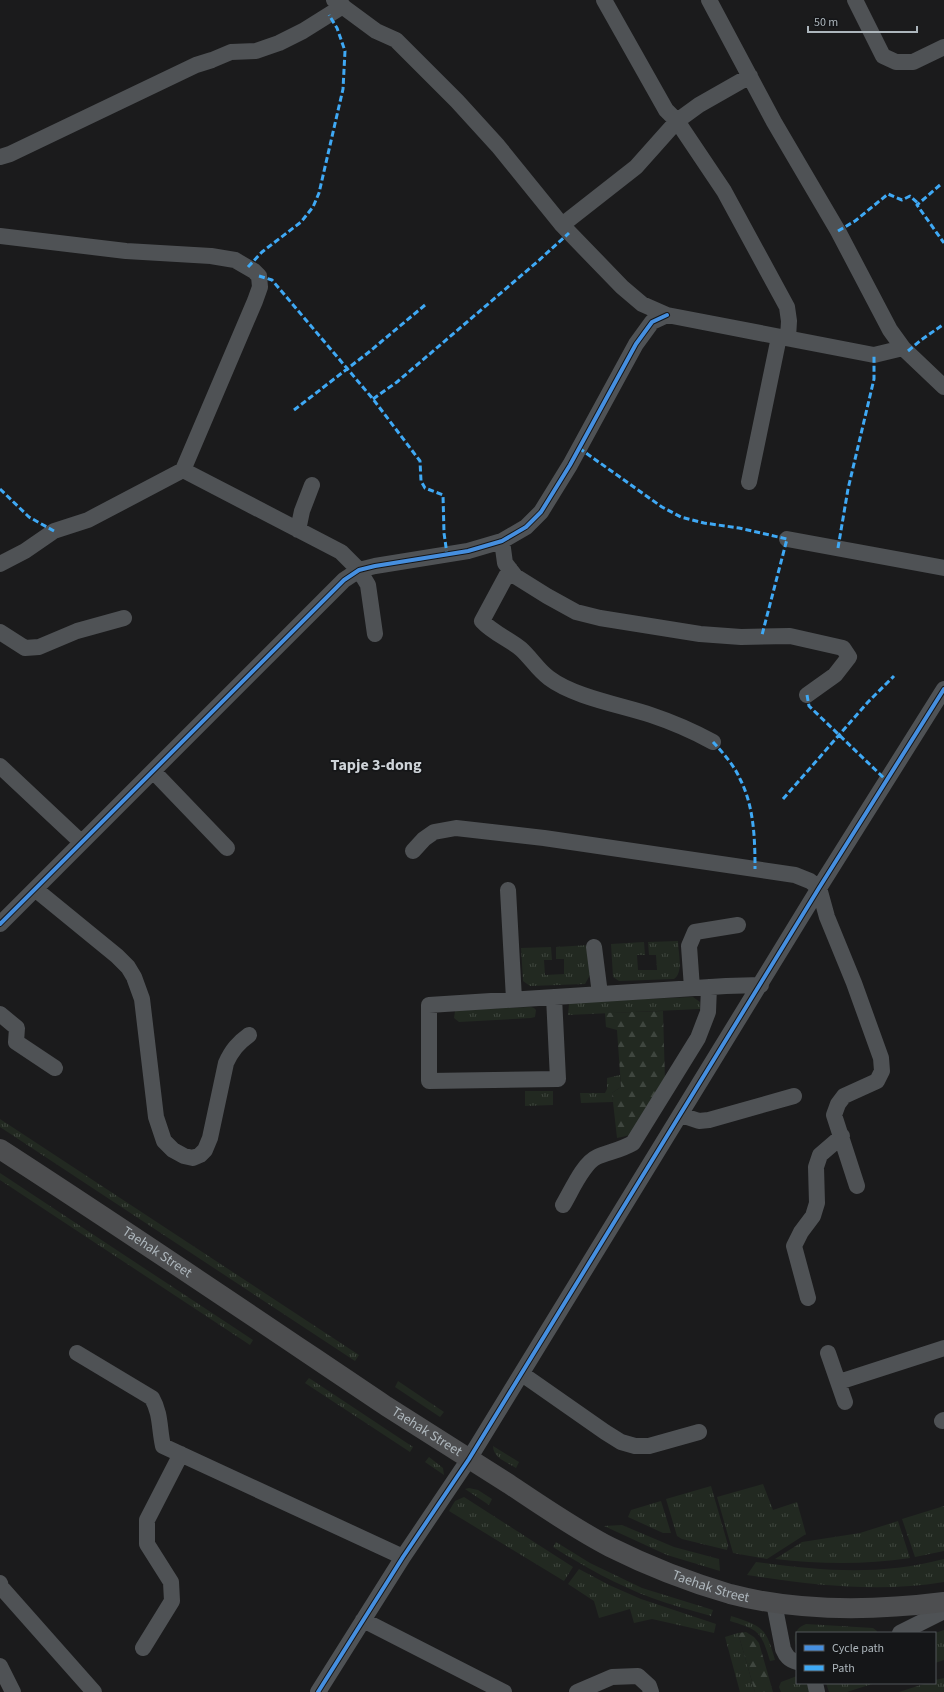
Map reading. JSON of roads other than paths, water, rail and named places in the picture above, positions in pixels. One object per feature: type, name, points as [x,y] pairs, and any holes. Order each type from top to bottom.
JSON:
[{"type":"main road","name":"Taehak Street","points":[[0,1149],[469,1459],[607,1546],[644,1563],[690,1581],[730,1594],[774,1602],[839,1609],[901,1608],[944,1602]]},
{"type":"street","points":[[604,0],[666,110],[677,121],[724,191],[787,307],[789,321],[783,338],[749,482]]},
{"type":"street","points":[[709,0],[774,122],[838,231],[890,330],[903,348],[944,387]]},
{"type":"street","points":[[855,0],[883,56],[896,62],[913,62],[944,47]]},
{"type":"street","points":[[0,157],[196,65],[231,52],[256,51],[279,43],[303,31],[338,3],[376,31],[396,40],[498,146],[562,225],[622,287],[642,304],[667,315],[874,355],[903,348]]},
{"type":"street","points":[[562,225],[636,167],[677,121],[699,105],[750,76]]},
{"type":"street","points":[[0,236],[126,251],[211,256],[235,260],[254,271],[259,276],[260,287],[256,301],[183,470],[88,520],[54,531],[25,551],[0,564]]},
{"type":"street","points":[[0,924],[344,580],[359,570],[375,566],[468,551],[502,541],[526,526],[541,512],[570,465],[636,344],[652,322],[667,315]]},
{"type":"street","points":[[183,470],[341,552],[359,570],[368,585],[375,634]]},
{"type":"street","points":[[298,530],[302,511],[312,485]]},
{"type":"street","points":[[787,540],[944,568]]},
{"type":"street","points":[[502,541],[505,563],[515,576],[576,612],[600,618],[700,634],[741,637],[790,636],[843,648],[849,658],[835,675],[807,695]]},
{"type":"street","points":[[510,570],[482,621],[487,626],[522,649],[548,678],[561,686],[593,698],[652,716],[699,734],[713,742]]},
{"type":"street","points":[[0,632],[25,648],[32,648],[39,647],[77,631],[124,618]]},
{"type":"street","points":[[318,1692],[402,1557],[469,1459],[819,888],[944,689]]},
{"type":"street","points":[[0,766],[81,842]]},
{"type":"street","points":[[153,771],[227,848]]},
{"type":"street","points":[[413,851],[424,839],[434,832],[456,828],[544,838],[795,875],[810,881],[819,888],[827,917],[854,983],[881,1058],[882,1072],[877,1081],[844,1096],[838,1104],[834,1115],[857,1186]]},
{"type":"street","points":[[35,889],[117,956],[128,967],[134,977],[142,999],[156,1117],[164,1140],[173,1150],[184,1156],[193,1158],[200,1155],[205,1150],[210,1138],[226,1063],[231,1052],[249,1035]]},
{"type":"street","points":[[508,890],[514,999]]},
{"type":"street","points":[[692,988],[689,946],[695,932],[738,925]]},
{"type":"street","points":[[594,947],[600,994]]},
{"type":"street","points":[[554,997],[558,1079],[429,1081],[429,1005],[692,988],[760,985]]},
{"type":"street","points":[[563,1205],[587,1164],[596,1157],[624,1149],[633,1143],[700,1033],[708,1012],[709,987]]},
{"type":"street","points":[[0,1014],[17,1028],[16,1042],[55,1068]]},
{"type":"street","points":[[681,1114],[698,1122],[794,1096]]},
{"type":"street","points":[[808,1298],[794,1246],[801,1232],[813,1216],[816,1203],[816,1167],[820,1155],[842,1136]]},
{"type":"street","points":[[839,1382],[944,1348]]},
{"type":"street","points":[[77,1353],[152,1398],[158,1409],[163,1446],[402,1557]]},
{"type":"street","points":[[828,1353],[839,1382],[844,1402]]},
{"type":"street","points":[[522,1374],[621,1442],[635,1446],[649,1446],[699,1432]]},
{"type":"street","points":[[142,1648],[172,1602],[171,1582],[147,1544],[147,1520],[181,1454]]},
{"type":"street","points":[[0,1583],[1,1587],[94,1692]]},
{"type":"street","points":[[774,1602],[783,1649],[786,1656],[792,1661],[796,1662]]},
{"type":"street","points":[[902,1632],[944,1611]]},
{"type":"street","points":[[363,1620],[504,1692]]},
{"type":"street","points":[[2,1673],[13,1692]]},
{"type":"street","points":[[577,1692],[612,1676],[638,1676],[649,1686],[651,1692]]},
{"type":"district","name":"Tapje 3-dong","points":[[376,765]]}]
